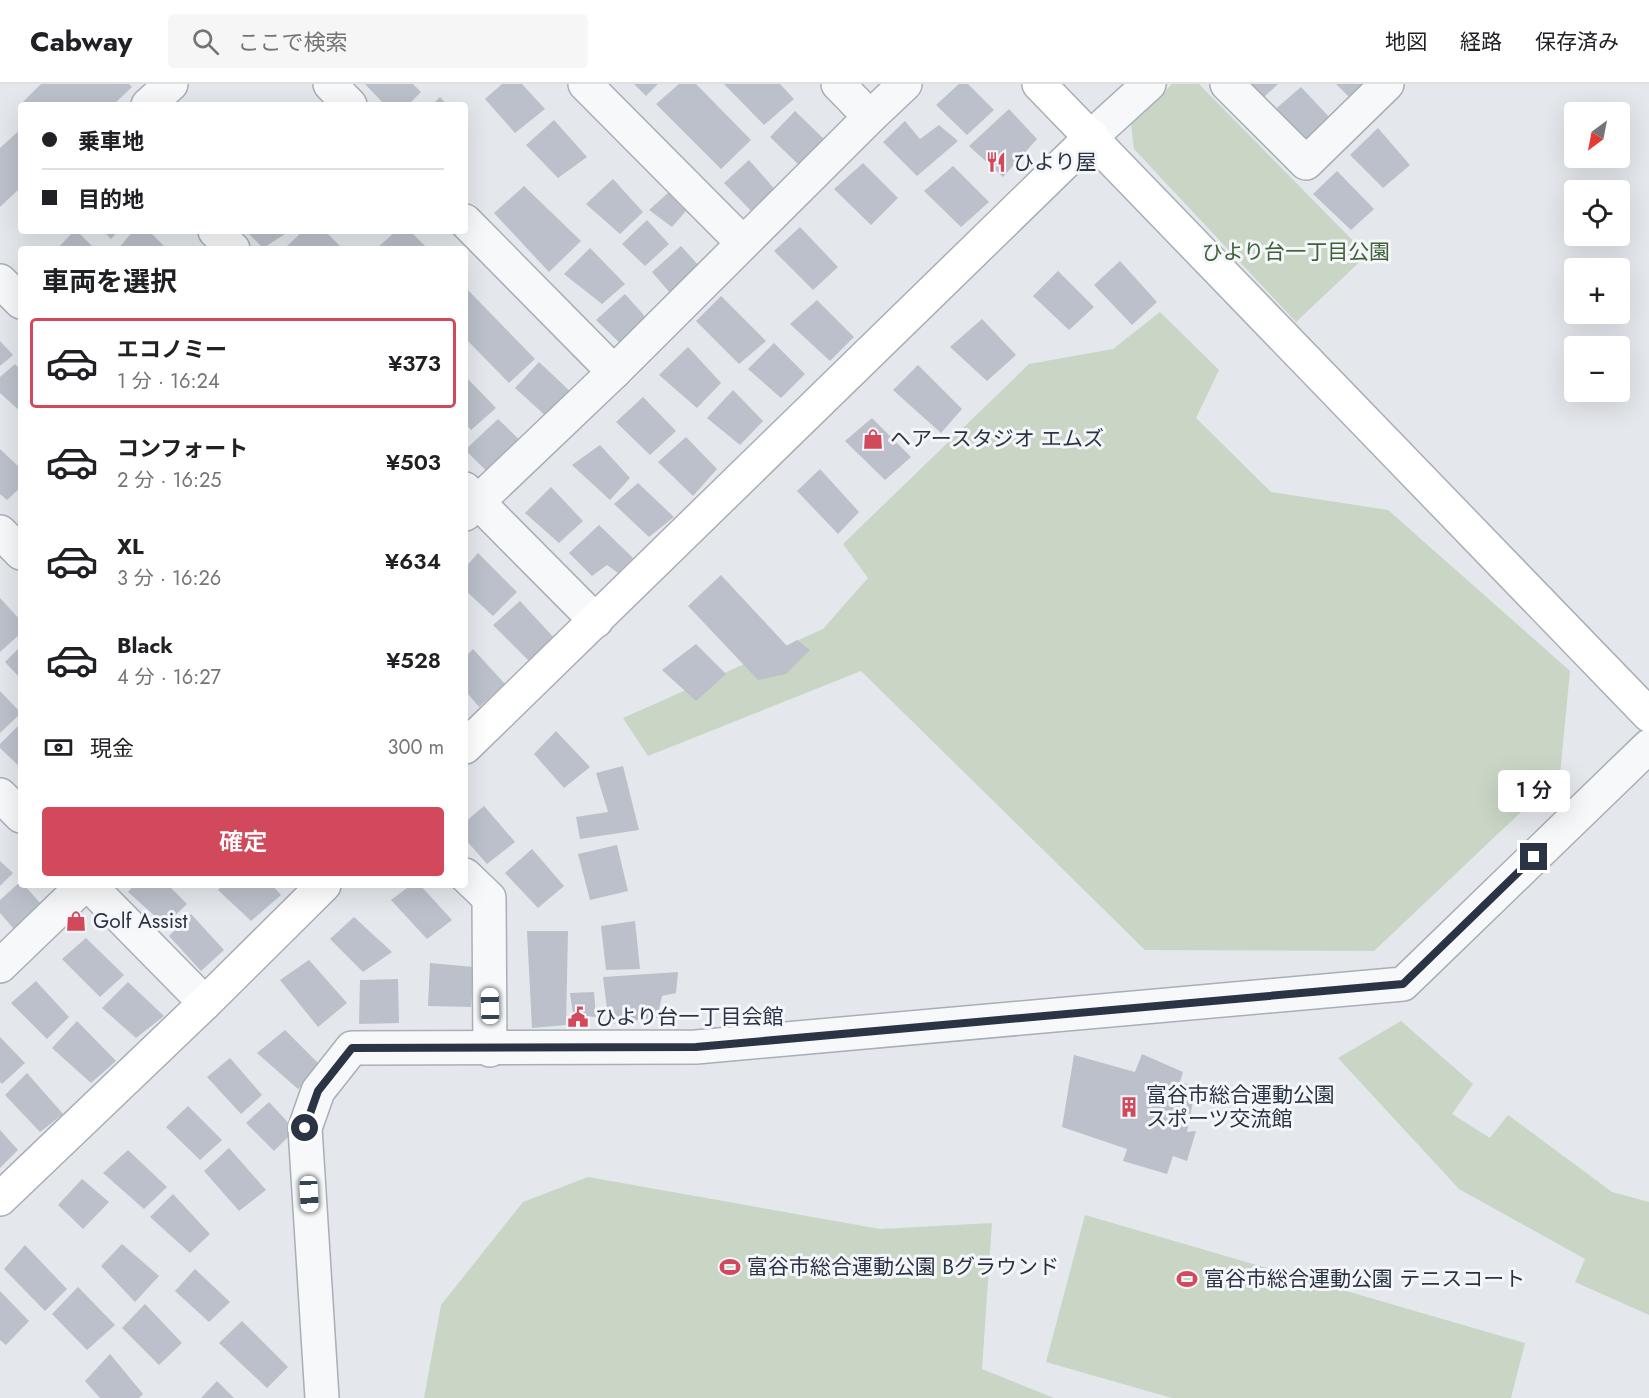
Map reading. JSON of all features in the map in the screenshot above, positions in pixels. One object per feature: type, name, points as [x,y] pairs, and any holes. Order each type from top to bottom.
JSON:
[{"type":"street","points":[[151,102],[171,84]]},
{"type":"street","points":[[330,84],[347,102]]},
{"type":"street","points":[[585,84],[742,242]]},
{"type":"street","points":[[838,84],[870,117]]},
{"type":"street","points":[[596,621],[469,501],[614,372],[742,242],[905,84]]},
{"type":"street","points":[[1039,84],[1092,136],[1431,492],[1649,715]]},
{"type":"street","points":[[468,744],[1092,136],[1149,84]]},
{"type":"street","points":[[1227,84],[1306,163],[1387,84]]},
{"type":"street","points":[[468,224],[614,372]]},
{"type":"street","points":[[218,234],[230,246]]},
{"type":"street","points":[[0,281],[18,299]]},
{"type":"street","points":[[0,532],[18,550]]},
{"type":"street","points":[[322,1398],[305,1128],[318,1091],[352,1048],[490,1050],[696,1047],[1403,984],[1649,746]]},
{"type":"street","points":[[0,795],[18,813]]},
{"type":"street","points":[[468,878],[489,898],[490,1050]]},
{"type":"street","points":[[0,966],[81,888]]},
{"type":"street","points":[[92,888],[205,1004]]},
{"type":"street","points":[[0,1199],[205,1004],[321,888]]},
{"type":"green space","name":"ひより台一丁目公園","points":[[1172,84],[1199,84],[1367,255],[1296,322],[1134,149],[1131,124]]},
{"type":"green space","points":[[1160,312],[1219,370],[1196,418],[1271,492],[1388,510],[1570,671],[1560,775],[1374,951],[1145,950],[861,671],[648,756],[623,718],[823,629],[868,578],[843,544],[1029,364],[1113,349]]},
{"type":"green space","points":[[1401,1021],[1473,1084],[1452,1114],[1490,1138],[1508,1115],[1612,1192],[1649,1202],[1649,1315],[1575,1282],[1585,1259],[1459,1189],[1338,1058]]},
{"type":"green space","name":"富谷市総合運動公園 Bグラウンド","points":[[588,1177],[880,1229],[992,1223],[982,1369],[1054,1398],[424,1398],[441,1305],[523,1202]]},
{"type":"green space","name":"富谷市総合運動公園 テニスコート","points":[[1085,1215],[1525,1343],[1511,1398],[1172,1398],[1046,1362]]},
{"type":"building","points":[[41,84],[129,84],[132,87],[116,102],[23,102]]},
{"type":"building","points":[[365,84],[413,84],[421,92],[411,102],[382,102]]},
{"type":"building","points":[[502,84],[522,84],[545,109],[515,133],[485,99]]},
{"type":"building","points":[[634,84],[658,84],[646,96]]},
{"type":"building","points":[[679,84],[696,84],[751,140],[721,169],[656,104]]},
{"type":"building","points":[[724,84],[780,84],[794,99],[764,125]]},
{"type":"building","points":[[959,84],[968,84],[994,110],[967,135],[936,105]]},
{"type":"building","points":[[1251,84],[1278,84],[1264,97]]},
{"type":"building","points":[[1336,84],[1370,84],[1352,100]]},
{"type":"building","points":[[1301,87],[1331,119],[1305,142],[1272,112]]},
{"type":"building","points":[[440,97],[444,102],[435,102]]},
{"type":"building","points":[[1009,109],[1037,139],[1003,177],[969,146]]},
{"type":"building","points":[[795,111],[828,143],[802,168],[770,137]]},
{"type":"building","points":[[554,120],[587,157],[558,178],[526,145]]},
{"type":"building","points":[[905,121],[920,139],[939,125],[958,141],[917,176],[883,142]]},
{"type":"building","points":[[1378,128],[1410,165],[1383,188],[1350,155]]},
{"type":"building","points":[[18,132],[18,190],[0,207],[0,148]]},
{"type":"building","points":[[749,160],[778,193],[755,215],[724,183]]},
{"type":"building","points":[[863,163],[898,198],[871,225],[834,189]]},
{"type":"building","points":[[953,166],[989,202],[961,227],[924,191]]},
{"type":"building","points":[[1337,171],[1374,209],[1351,230],[1313,194]]},
{"type":"building","points":[[613,179],[643,212],[620,234],[586,204]]},
{"type":"building","points":[[524,186],[581,241],[549,272],[494,213]]},
{"type":"building","points":[[668,193],[686,211],[672,227],[649,210]]},
{"type":"building","points":[[647,220],[669,244],[645,266],[622,244]]},
{"type":"building","points":[[800,227],[838,267],[813,290],[774,251]]},
{"type":"building","points":[[71,234],[80,234],[92,246],[60,246]]},
{"type":"building","points":[[106,234],[115,234],[111,239]]},
{"type":"building","points":[[130,234],[152,234],[164,246],[120,246]]},
{"type":"building","points":[[249,234],[285,234],[266,246],[261,246]]},
{"type":"building","points":[[300,234],[328,234],[340,246],[287,246]]},
{"type":"building","points":[[393,234],[413,234],[425,246],[379,246]]},
{"type":"building","points":[[681,246],[701,268],[671,294],[652,272]]},
{"type":"building","points":[[590,248],[625,284],[602,304],[564,274]]},
{"type":"building","points":[[1120,261],[1157,302],[1132,325],[1094,285]]},
{"type":"building","points":[[1058,271],[1094,307],[1069,330],[1033,296]]},
{"type":"building","points":[[468,290],[535,359],[509,383],[468,341]]},
{"type":"building","points":[[625,294],[649,321],[621,344],[596,320]]},
{"type":"building","points":[[721,296],[766,341],[739,364],[696,321]]},
{"type":"building","points":[[817,300],[854,337],[830,361],[790,324]]},
{"type":"building","points":[[982,319],[1016,355],[987,381],[950,347]]},
{"type":"building","points":[[0,341],[13,355],[0,366]]},
{"type":"building","points":[[774,343],[805,374],[781,398],[748,369]]},
{"type":"building","points":[[688,347],[721,383],[697,408],[659,375]]},
{"type":"building","points":[[539,362],[574,395],[548,418],[515,388]]},
{"type":"building","points":[[15,364],[18,367],[18,409],[0,393],[0,377]]},
{"type":"building","points":[[918,365],[962,409],[941,433],[893,390]]},
{"type":"building","points":[[468,379],[496,408],[471,430],[468,426]]},
{"type":"building","points":[[733,390],[763,421],[740,445],[707,418]]},
{"type":"building","points":[[643,397],[676,431],[650,455],[616,422]]},
{"type":"building","points":[[872,418],[911,457],[885,480],[845,441]]},
{"type":"building","points":[[498,419],[528,448],[494,478],[468,453],[468,447]]},
{"type":"building","points":[[686,437],[717,469],[693,496],[658,462]]},
{"type":"building","points":[[600,445],[630,478],[610,500],[572,465]]},
{"type":"building","points":[[0,449],[18,466],[18,490],[7,500],[0,494]]},
{"type":"building","points":[[820,469],[859,512],[838,534],[797,491]]},
{"type":"building","points":[[638,483],[674,517],[649,537],[614,504]]},
{"type":"building","points":[[551,487],[583,521],[559,543],[525,513]]},
{"type":"building","points":[[599,525],[633,558],[618,573],[607,565],[592,576],[569,553]]},
{"type":"building","points":[[478,553],[517,592],[493,616],[468,593],[468,565]]},
{"type":"building","points":[[721,575],[787,646],[797,640],[810,650],[786,674],[758,680],[688,606]]},
{"type":"building","points":[[0,598],[18,618],[18,636],[0,652]]},
{"type":"building","points":[[520,601],[557,641],[531,663],[493,625]]},
{"type":"building","points":[[696,644],[726,674],[696,701],[662,670]]},
{"type":"building","points":[[18,649],[18,676],[5,662]]},
{"type":"building","points":[[473,649],[505,684],[479,707],[468,694],[468,654]]},
{"type":"building","points":[[0,691],[18,710],[18,716],[0,733]]},
{"type":"building","points":[[18,726],[18,765],[0,748],[0,744]]},
{"type":"building","points":[[556,731],[590,767],[564,788],[534,754]]},
{"type":"building","points":[[623,766],[639,830],[580,839],[576,817],[608,812],[596,773]]},
{"type":"building","points":[[484,806],[515,842],[487,864],[468,842],[468,819]]},
{"type":"building","points":[[617,845],[628,891],[590,900],[578,854]]},
{"type":"building","points":[[532,849],[564,886],[538,908],[505,873]]},
{"type":"building","points":[[0,861],[13,873],[0,886]]},
{"type":"building","points":[[18,884],[18,888],[27,888],[50,914],[21,937],[0,913],[0,900]]},
{"type":"building","points":[[131,888],[171,888],[187,904],[165,925],[128,892]]},
{"type":"building","points":[[220,888],[275,888],[281,895],[251,921],[218,890]]},
{"type":"building","points":[[407,888],[423,888],[452,920],[427,939],[391,900]]},
{"type":"building","points":[[191,914],[224,950],[201,971],[169,936]]},
{"type":"building","points":[[354,917],[392,952],[363,972],[330,939]]},
{"type":"building","points":[[635,921],[640,969],[606,970],[601,926]]},
{"type":"building","points":[[527,931],[568,931],[566,1025],[532,1028]]},
{"type":"building","points":[[86,938],[124,975],[100,997],[62,959]]},
{"type":"building","points":[[309,960],[347,1003],[318,1027],[280,980]]},
{"type":"building","points":[[430,963],[474,967],[471,1007],[428,1006]]},
{"type":"building","points":[[678,972],[676,993],[662,996],[657,1018],[609,1024],[603,977]]},
{"type":"building","points":[[398,979],[399,1023],[359,1024],[360,980]]},
{"type":"building","points":[[36,981],[69,1017],[47,1039],[11,1003]]},
{"type":"building","points":[[128,982],[164,1016],[136,1038],[102,1008]]},
{"type":"building","points":[[594,992],[596,1017],[573,1015],[570,993]]},
{"type":"building","points":[[77,1021],[116,1061],[91,1083],[52,1048]]},
{"type":"building","points":[[285,1030],[322,1067],[298,1089],[257,1053]]},
{"type":"building","points":[[0,1037],[25,1063],[2,1084],[0,1082]]},
{"type":"building","name":"富谷市総合運動公園 スポーツ交流館","points":[[1142,1054],[1183,1072],[1180,1082],[1196,1086],[1187,1132],[1196,1131],[1187,1161],[1173,1156],[1167,1174],[1123,1161],[1127,1149],[1062,1127],[1074,1055],[1135,1072]]},
{"type":"building","points":[[230,1058],[262,1095],[241,1114],[207,1077]]},
{"type":"building","points":[[27,1073],[63,1114],[40,1132],[5,1095]]},
{"type":"building","points":[[269,1102],[295,1130],[274,1151],[246,1123]]},
{"type":"building","points":[[188,1106],[222,1140],[200,1160],[166,1127]]},
{"type":"building","points":[[0,1130],[18,1150],[0,1168]]},
{"type":"building","points":[[229,1148],[266,1190],[239,1211],[204,1171]]},
{"type":"building","points":[[128,1150],[167,1187],[144,1209],[103,1173]]},
{"type":"building","points":[[82,1179],[109,1202],[83,1229],[58,1205]]},
{"type":"building","points":[[173,1194],[210,1234],[190,1253],[150,1217]]},
{"type":"building","points":[[122,1244],[159,1276],[135,1302],[101,1266]]},
{"type":"building","points":[[25,1245],[67,1289],[45,1311],[4,1269]]},
{"type":"building","points":[[195,1269],[230,1302],[209,1322],[175,1291]]},
{"type":"building","points":[[78,1287],[115,1325],[87,1350],[52,1314]]},
{"type":"building","points":[[0,1291],[29,1321],[6,1345],[0,1340]]},
{"type":"building","points":[[145,1304],[182,1343],[159,1365],[122,1328]]},
{"type":"building","points":[[242,1321],[288,1367],[267,1388],[219,1343]]},
{"type":"building","points":[[110,1354],[143,1394],[139,1398],[100,1398],[85,1381]]},
{"type":"building","points":[[217,1381],[234,1398],[201,1398]]},
{"type":"place","name":"ひより屋","points":[[996,162]]},
{"type":"place","name":"ヘアースタジオ エムズ","points":[[873,439]]},
{"type":"place","name":"Golf Assist","points":[[76,921]]},
{"type":"place","name":"ひより台一丁目会館","points":[[578,1017]]},
{"type":"place","name":"富谷市総合運動公園 スポーツ交流館","points":[[1129,1107]]},
{"type":"place","name":"富谷市総合運動公園 Bグラウンド","points":[[730,1267]]},
{"type":"place","name":"富谷市総合運動公園 テニスコート","points":[[1187,1279]]},
{"type":"route","points":[[305,1128],[318,1091],[352,1048],[490,1050],[696,1047],[1403,984],[1534,857]]}]
